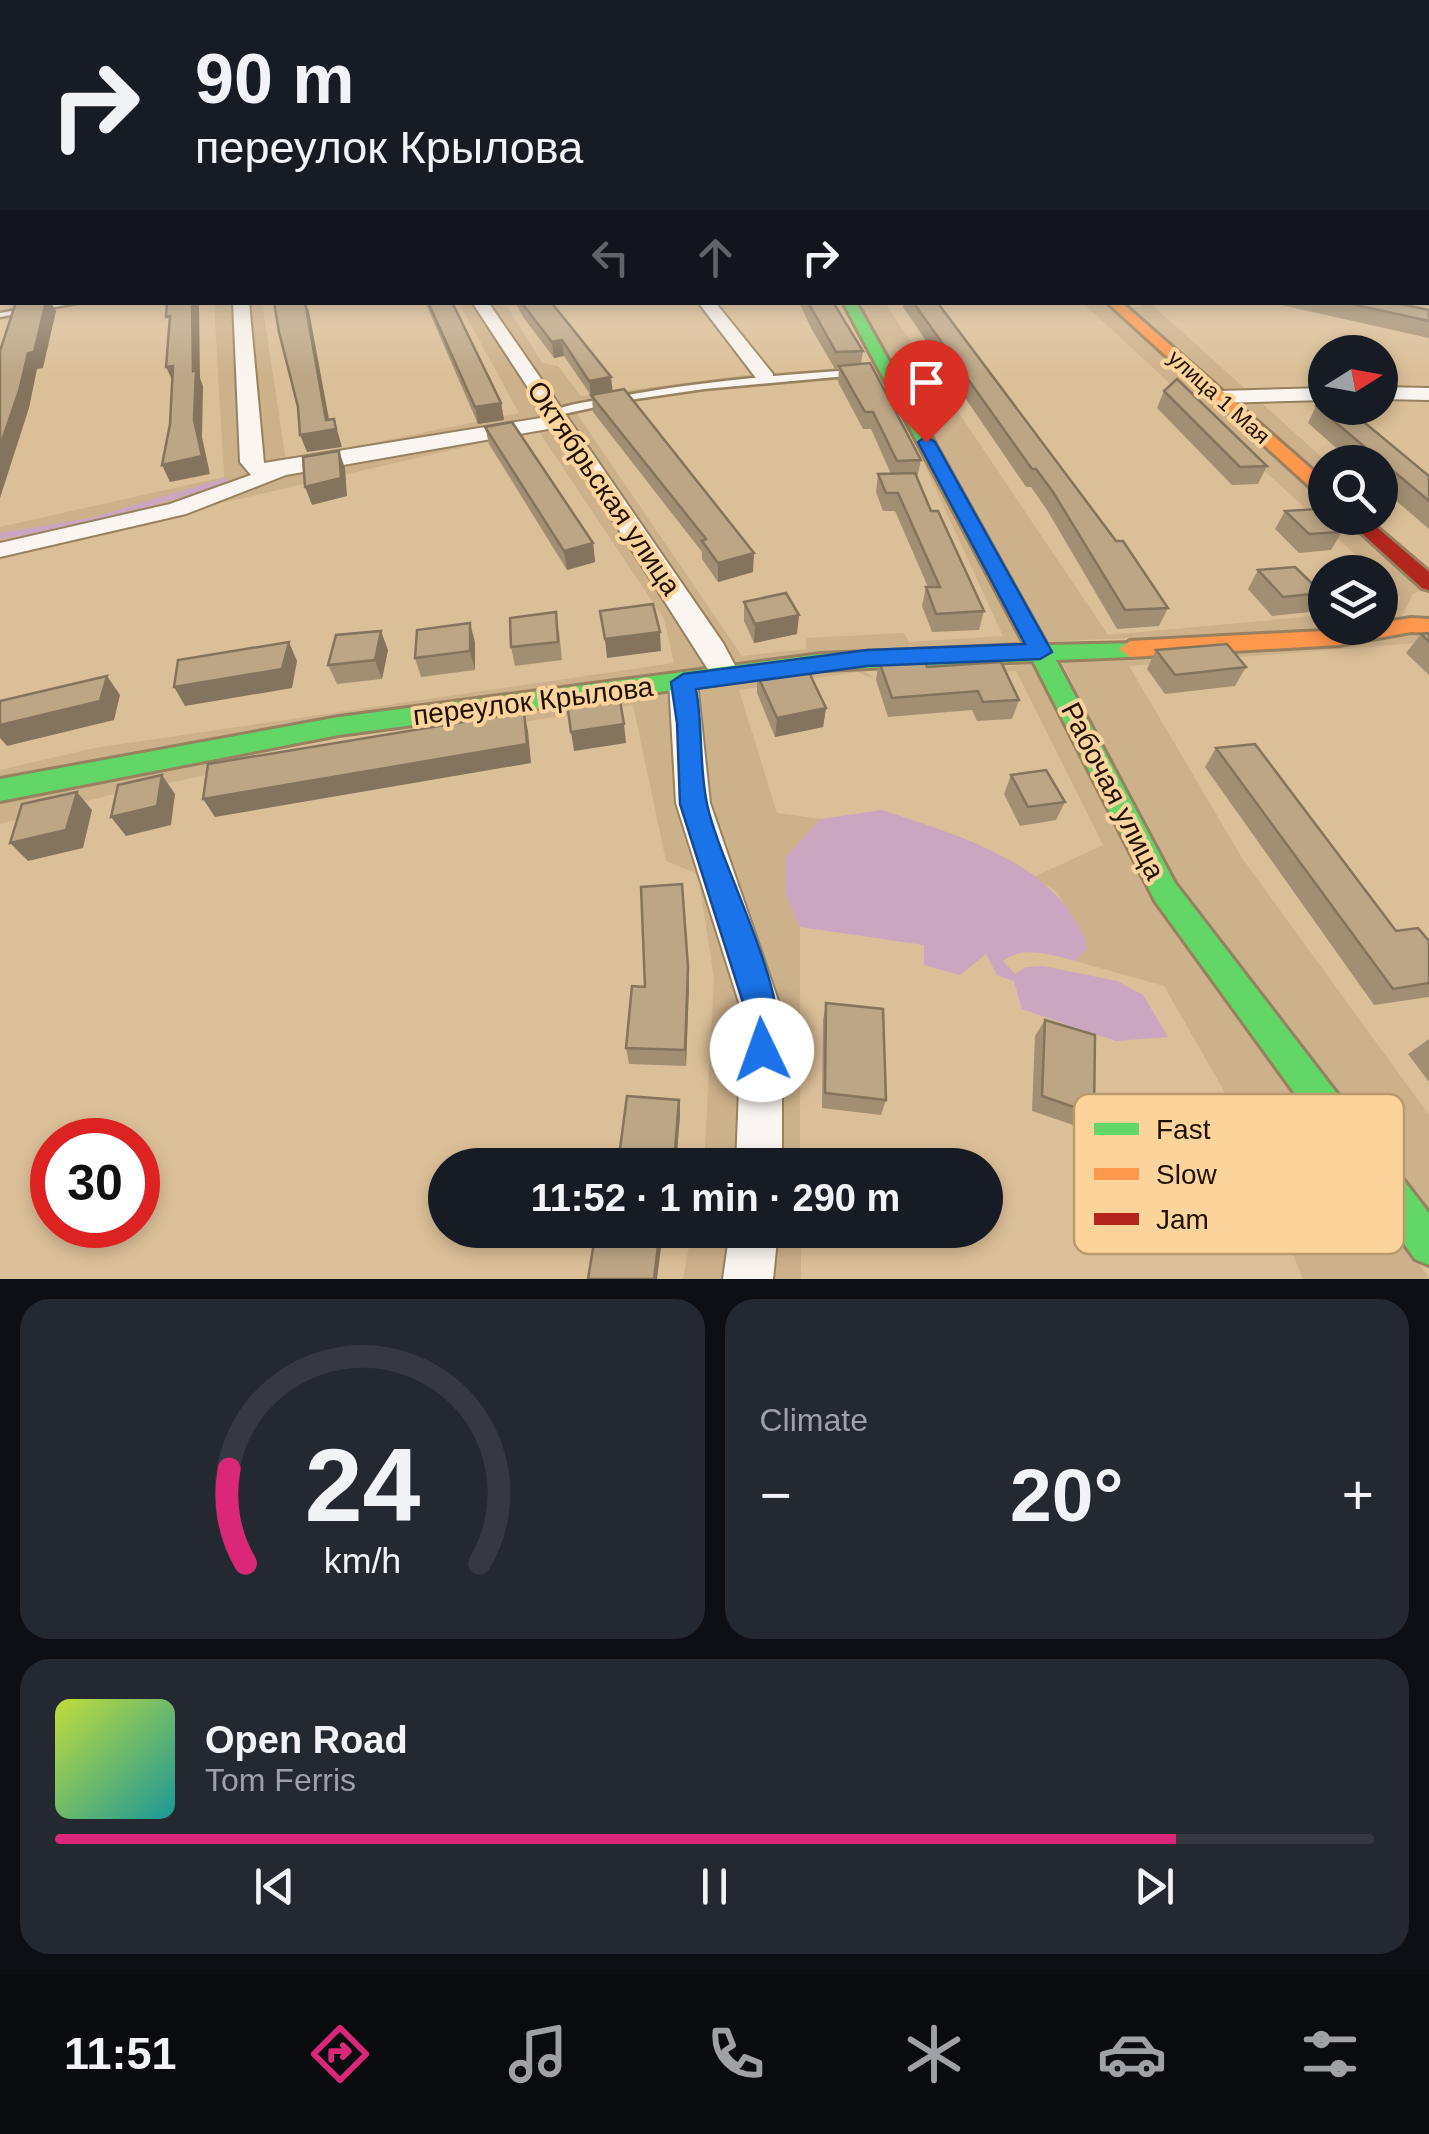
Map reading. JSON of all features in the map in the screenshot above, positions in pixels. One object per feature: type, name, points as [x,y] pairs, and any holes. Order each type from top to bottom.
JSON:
[{"type":"street","points":[[240,305],[251,462],[258,470],[280,470],[557,417]]},
{"type":"street","name":"Октябрьская улица","points":[[482,305],[726,676]]},
{"type":"street","points":[[708,305],[766,378]]},
{"type":"street","name":"Рабочая улица","points":[[851,305],[1166,892],[1316,1094]]},
{"type":"street","name":"улица 1 Мая","points":[[1116,305],[1308,475]]},
{"type":"street","points":[[1398,393],[1429,394]]},
{"type":"street","points":[[1219,397],[1308,394]]},
{"type":"street","points":[[0,550],[172,510],[244,488],[280,470]]},
{"type":"street","points":[[1375,535],[1429,582]]},
{"type":"street","name":"переулок Крылова","points":[[0,790],[339,726],[867,658],[1230,645],[1429,626]]},
{"type":"street","points":[[683,682],[690,723],[693,804],[762,1012],[759,1148]]},
{"type":"street","name":"Рабочая улица","points":[[1404,1211],[1429,1245]]},
{"type":"street","points":[[748,1279],[752,1248]]},
{"type":"lane","points":[[0,315],[55,305]]},
{"type":"lane","points":[[0,306],[24,309]]},
{"type":"lane","points":[[557,417],[618,398],[766,378],[889,372]]},
{"type":"shaded area","points":[[214,305],[237,305],[246,464],[268,472],[171,508],[0,546],[0,527],[224,477]]},
{"type":"shaded area","points":[[246,305],[262,305],[286,461],[519,413],[460,305],[477,305],[553,419],[264,467]]},
{"type":"shaded area","points":[[484,305],[506,305],[542,363],[558,366],[581,396],[754,374],[697,305],[704,305],[762,376],[618,396],[558,409]]},
{"type":"shaded area","points":[[856,305],[886,305],[1108,635],[1308,617],[1308,630],[1042,642]]},
{"type":"shaded area","points":[[1085,305],[1108,305],[1308,483],[1308,511]]},
{"type":"shaded area","points":[[1152,305],[1251,394],[1224,394],[1137,316],[1134,307]]},
{"type":"shaded area","points":[[886,374],[1020,642],[730,662],[562,413],[697,390],[575,411],[742,656],[806,649],[806,638],[904,633],[909,642],[1003,636],[884,376],[715,388]]},
{"type":"shaded area","points":[[1256,398],[1308,445],[1308,466],[1231,399]]},
{"type":"shaded area","points":[[555,424],[712,666],[0,784],[0,770],[94,748],[674,663],[664,619],[538,430],[174,514],[282,472]]},
{"type":"shaded area","points":[[1334,535],[1365,535],[1388,555],[1356,555]]},
{"type":"shaded area","points":[[1398,564],[1426,588],[1413,594],[1398,619],[1401,597]]},
{"type":"shaded area","points":[[1419,632],[1429,642],[1398,644],[1398,634]]},
{"type":"shaded area","points":[[1308,641],[1308,645],[1392,645],[1129,666],[1242,858],[1429,1115],[1429,1226],[1404,1193],[1404,1094],[1329,1094],[1175,891],[1062,662]]},
{"type":"shaded area","points":[[1032,663],[1310,1094],[1226,1094],[1164,986],[1075,961],[1088,949],[1057,892],[1034,877],[1103,845],[1016,671],[957,675]]},
{"type":"shaded area","points":[[856,665],[876,680],[857,672],[739,690],[777,813],[821,819],[786,857],[786,894],[800,927],[800,1148],[769,1148],[770,1013],[700,802],[698,687]]},
{"type":"shaded area","points":[[669,691],[756,1015],[752,1148],[705,1148],[714,978],[698,874],[666,861],[633,705],[278,760],[106,796],[0,824],[0,796]]},
{"type":"shaded area","points":[[882,810],[1004,857],[1056,895],[1075,919],[1088,949],[1075,961],[1019,953],[1003,961],[1015,974],[1026,967],[1043,966],[1117,981],[1143,995],[1168,1037],[1116,1041],[1022,1009],[1014,981],[997,975],[986,954],[960,975],[924,965],[924,945],[800,927],[786,894],[786,857],[821,819]]},
{"type":"shaded area","points":[[1404,1240],[1429,1279],[1303,1279],[1293,1254],[1404,1254]]},
{"type":"shaded area","points":[[689,1248],[743,1248],[739,1279],[683,1279]]},
{"type":"shaded area","points":[[763,1248],[801,1248],[801,1279],[759,1279]]},
{"type":"building","points":[[15,305],[45,305],[34,352],[28,353],[0,446],[0,351]]},
{"type":"building","points":[[167,305],[192,305],[194,420],[202,456],[162,465],[170,424],[173,366],[166,367],[170,316],[166,317]]},
{"type":"building","points":[[274,305],[306,305],[326,420],[334,419],[336,429],[300,435],[298,407]]},
{"type":"building","points":[[429,305],[453,305],[501,403],[475,407]]},
{"type":"building","points":[[523,305],[553,305],[611,377],[589,381],[562,340],[552,342]]},
{"type":"building","points":[[810,305],[835,305],[863,351],[836,352]]},
{"type":"building","points":[[915,305],[939,305],[1116,541],[1123,541],[1168,608],[1125,610],[1053,492],[1032,469]]},
{"type":"building","points":[[1356,305],[1405,305],[1429,310],[1429,321]]},
{"type":"building","points":[[870,363],[921,460],[897,461],[873,412],[865,412],[839,366]]},
{"type":"building","points":[[1177,379],[1267,466],[1240,467],[1164,391]]},
{"type":"building","points":[[624,389],[754,553],[718,563],[702,541],[706,539],[591,395]]},
{"type":"building","points":[[512,422],[593,543],[564,551],[485,427]]},
{"type":"building","points":[[1339,425],[1368,425],[1392,445],[1362,445]]},
{"type":"building","points":[[1398,450],[1429,476],[1429,501],[1398,475]]},
{"type":"building","points":[[339,451],[341,478],[305,487],[303,457]]},
{"type":"building","points":[[915,473],[931,511],[938,511],[984,611],[936,614],[926,587],[940,587],[898,493],[886,493],[878,474]]},
{"type":"building","points":[[1308,510],[1308,533],[1285,511]]},
{"type":"building","points":[[1295,567],[1308,580],[1308,594],[1283,597],[1258,570]]},
{"type":"building","points":[[786,593],[799,615],[755,624],[744,602]]},
{"type":"building","points":[[653,604],[660,632],[605,639],[600,611]]},
{"type":"building","points":[[556,612],[558,642],[511,647],[510,618]]},
{"type":"building","points":[[470,623],[470,651],[415,658],[417,630]]},
{"type":"building","points":[[381,631],[375,660],[328,665],[336,635]]},
{"type":"building","points":[[289,642],[282,669],[174,687],[178,660]]},
{"type":"building","points":[[1227,644],[1246,667],[1175,675],[1156,650]]},
{"type":"building","points":[[924,658],[927,667],[1001,662],[1019,700],[983,702],[978,691],[892,698],[879,661]]},
{"type":"building","points":[[805,664],[826,708],[777,718],[757,674]]},
{"type":"building","points":[[107,676],[100,701],[0,725],[0,701]]},
{"type":"building","points":[[619,695],[624,724],[571,732],[567,703]]},
{"type":"building","points":[[524,712],[527,744],[203,799],[208,764]]},
{"type":"building","points":[[1255,744],[1396,931],[1418,928],[1429,941],[1429,983],[1393,989],[1216,748]]},
{"type":"building","points":[[1046,770],[1065,802],[1028,807],[1011,775]]},
{"type":"building","points":[[162,775],[157,806],[111,817],[118,785]]},
{"type":"building","points":[[77,792],[66,830],[10,843],[22,804]]},
{"type":"building","points":[[682,884],[688,967],[685,1050],[626,1048],[632,986],[645,987],[641,887]]},
{"type":"building","points":[[826,1003],[883,1009],[886,1100],[825,1093]]},
{"type":"building","points":[[1045,1020],[1095,1035],[1094,1094],[1074,1094],[1074,1107],[1042,1096]]},
{"type":"building","points":[[627,1096],[679,1100],[675,1148],[620,1148]]},
{"type":"building","points":[[593,1248],[658,1248],[654,1279],[588,1279]]},
{"type":"waterway","points":[[0,536],[91,521],[225,481]]},
{"type":"traffic: fast","points":[[851,305],[1040,652],[1165,892],[1316,1094]]},
{"type":"traffic: fast","points":[[0,790],[339,726],[821,662],[1130,649]]},
{"type":"traffic: fast","points":[[1404,1212],[1429,1245]]},
{"type":"traffic: slow","points":[[1116,305],[1308,476]]},
{"type":"traffic: slow","points":[[1130,649],[1339,637],[1411,625],[1429,626]]},
{"type":"traffic: jam","points":[[1374,535],[1429,583]]},
{"type":"route","points":[[762,1050],[762,1012],[693,804],[690,723],[683,682],[867,658],[1040,652],[926,442]]}]
